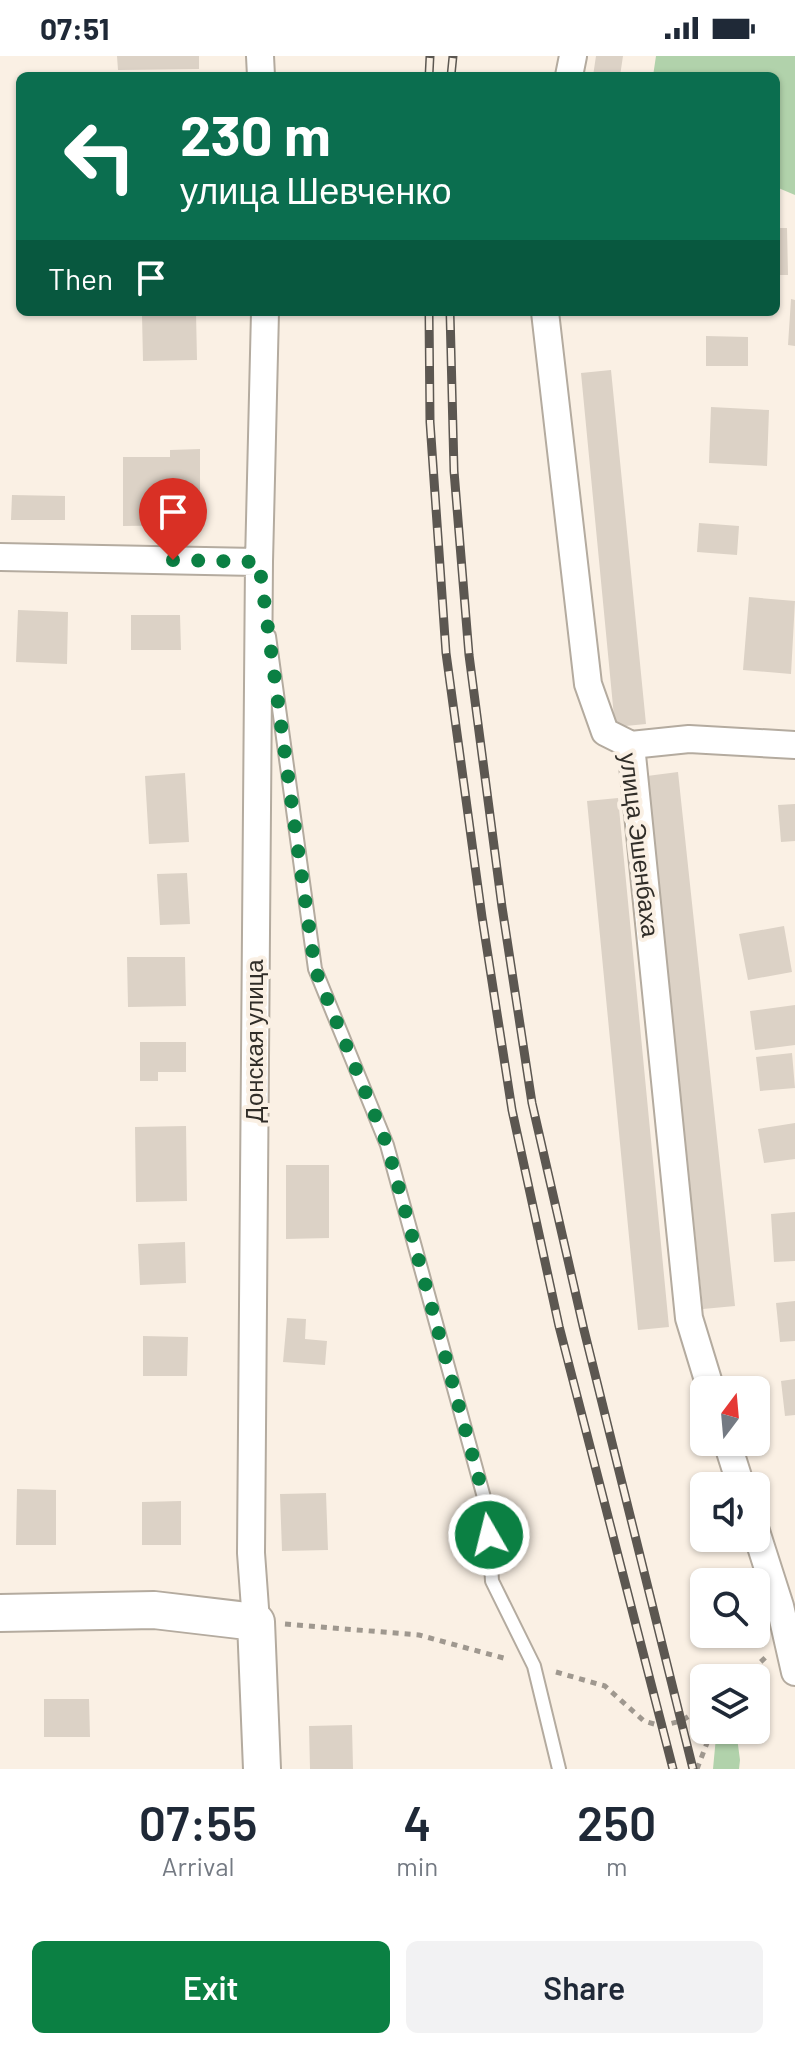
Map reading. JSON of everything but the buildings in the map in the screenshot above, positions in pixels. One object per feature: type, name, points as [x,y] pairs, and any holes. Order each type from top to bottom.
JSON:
[{"type":"street","name":"Донская улица","points":[[262,1769],[251,1537],[259,562],[265,316]]},
{"type":"street","name":"улица Эшенбаха","points":[[545,316],[588,684],[605,732],[631,745],[689,1318],[707,1376]]},
{"type":"street","points":[[0,557],[259,562]]},
{"type":"street","points":[[631,745],[689,739],[795,745]]},
{"type":"street","points":[[765,1552],[788,1605],[795,1672]]},
{"type":"street","points":[[0,1613],[154,1610],[256,1622]]},
{"type":"lane","points":[[259,562],[315,969],[387,1145],[488,1512],[492,1581],[534,1666],[559,1769]]},
{"type":"path","points":[[256,1622],[419,1635],[605,1686],[644,1721],[661,1726],[690,1716]]},
{"type":"path","points":[[697,1769],[707,1744]]},
{"type":"green space","points":[[656,56],[795,56],[795,195],[780,189],[780,72],[654,72]]},
{"type":"green space","points":[[715,1744],[738,1744],[739,1769],[713,1769]]},
{"type":"railway","points":[[429,72],[430,56]]},
{"type":"railway","points":[[451,72],[453,56]]},
{"type":"railway","points":[[429,316],[430,422],[446,653],[512,1110],[559,1326],[673,1769]]},
{"type":"railway","points":[[450,316],[454,471],[469,655],[502,907],[532,1103],[584,1330],[693,1769]]},
{"type":"route","points":[[173,560],[259,562],[315,969],[387,1145],[488,1512],[489,1535]]}]
